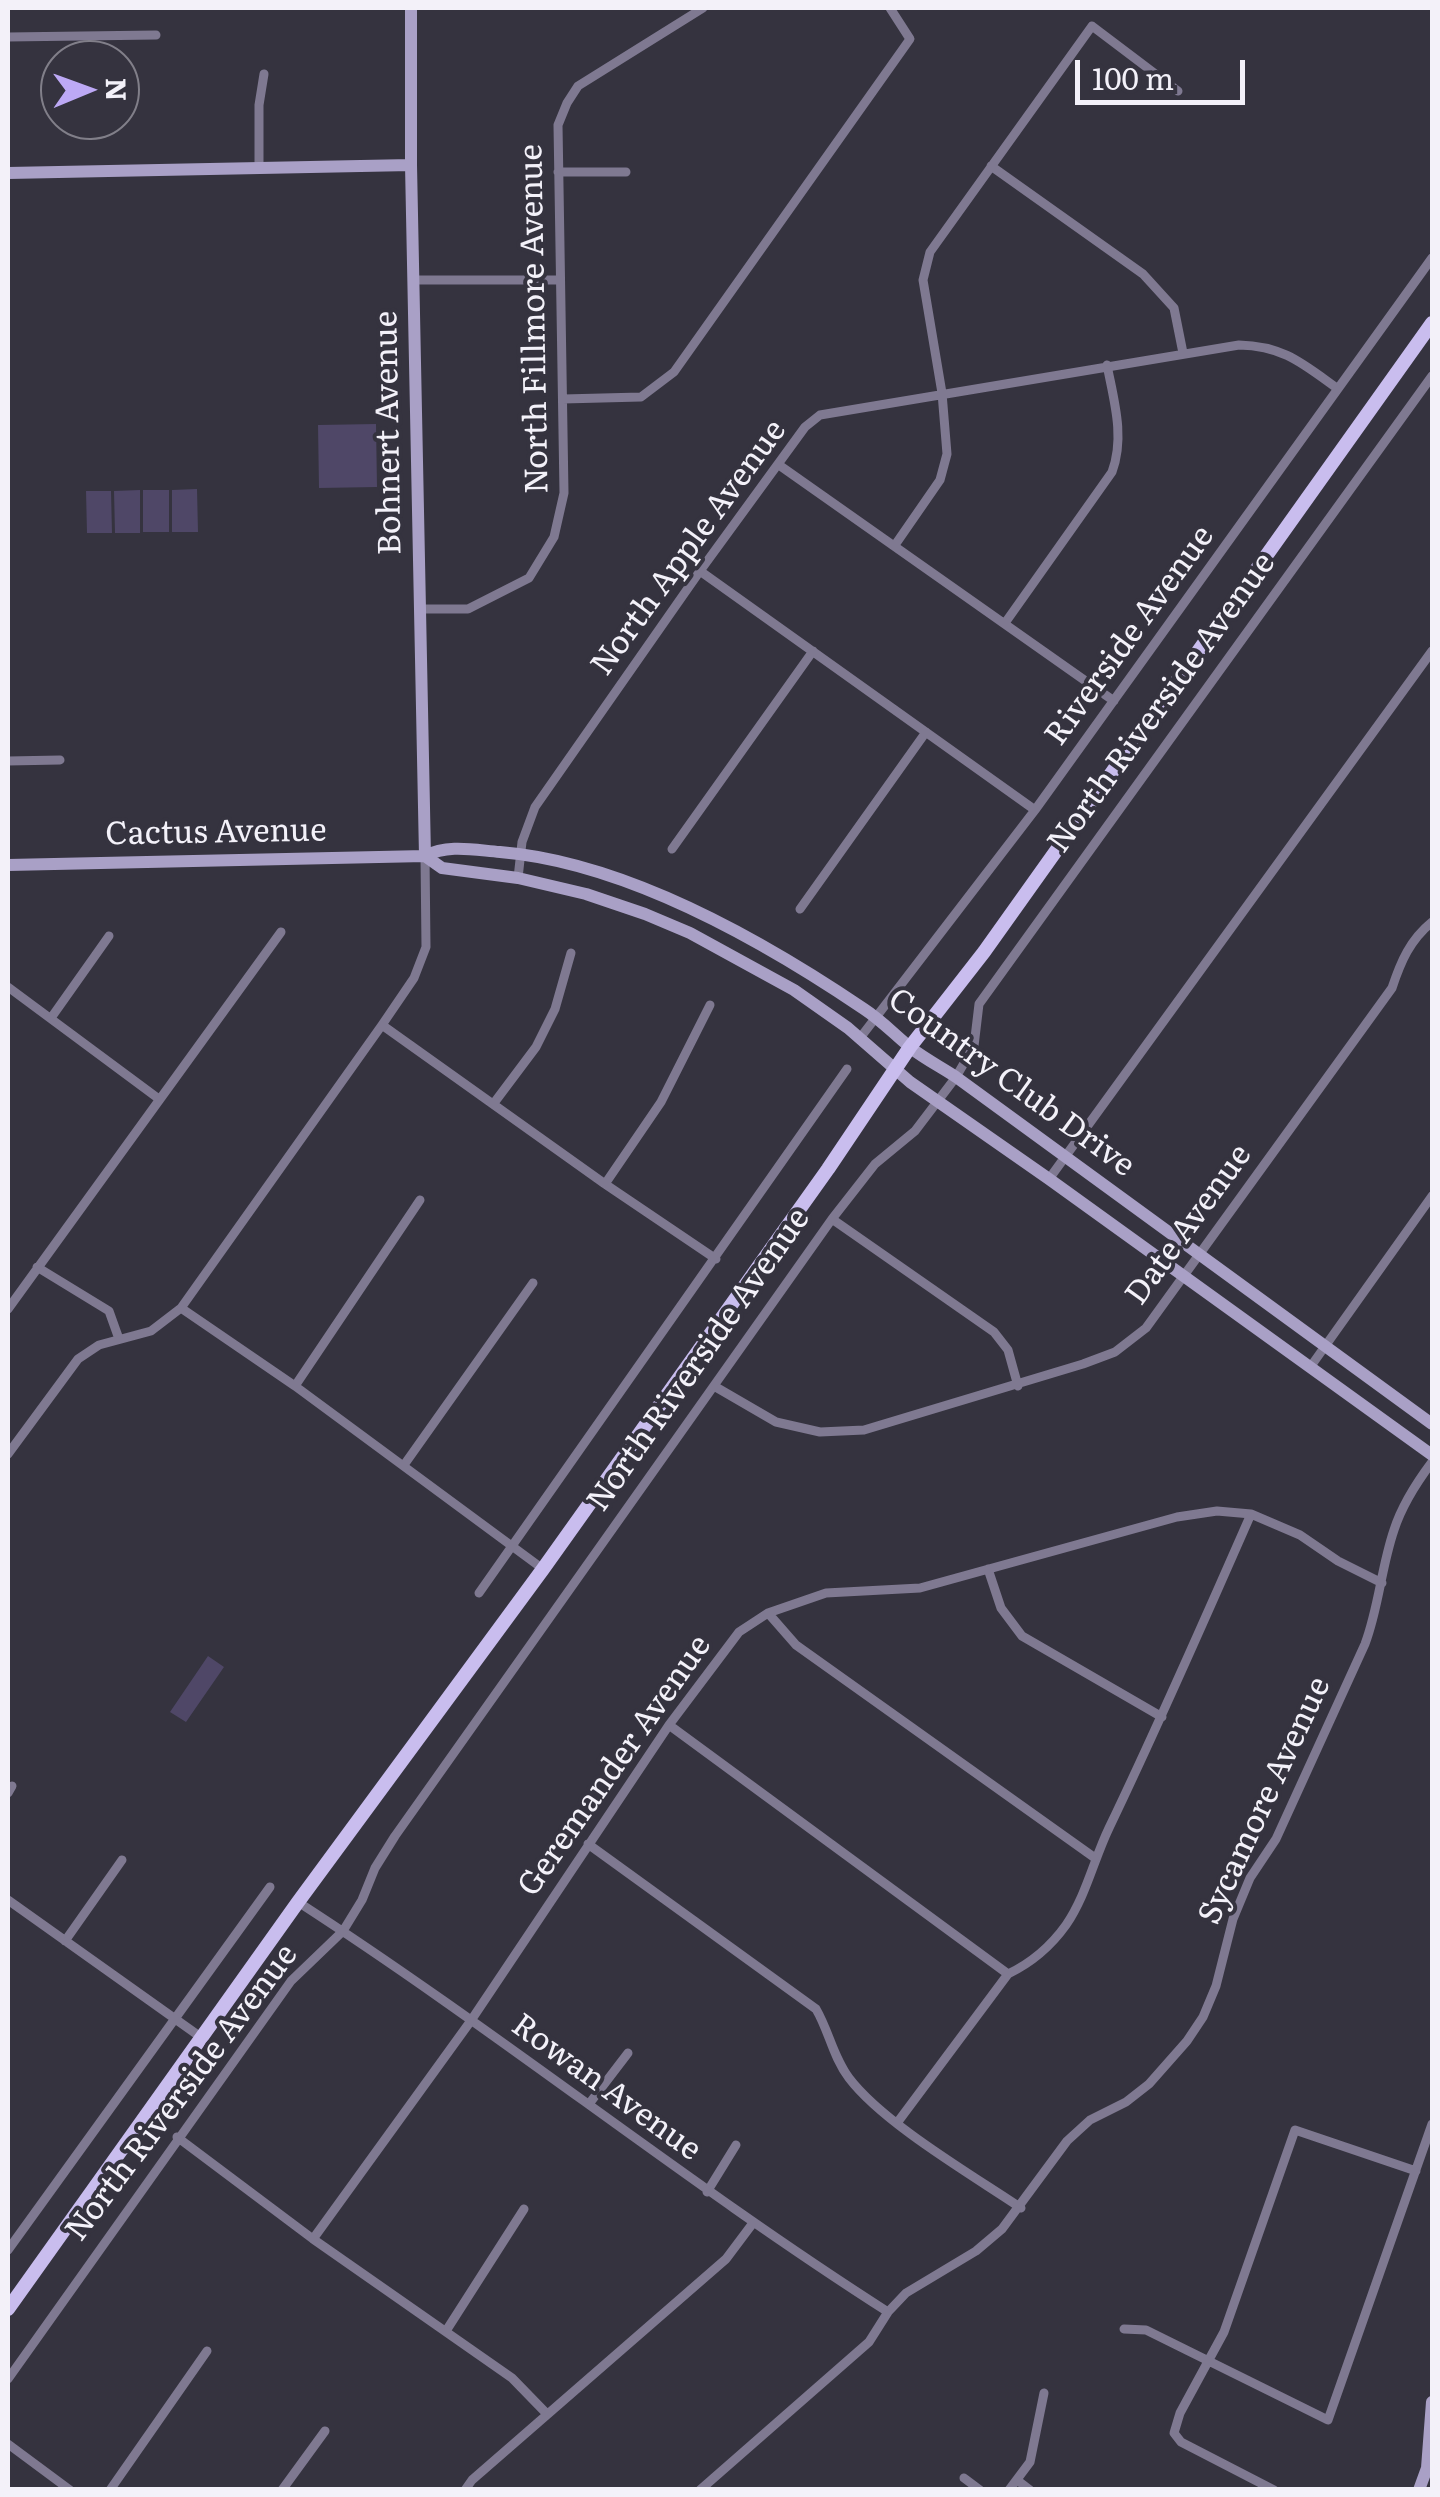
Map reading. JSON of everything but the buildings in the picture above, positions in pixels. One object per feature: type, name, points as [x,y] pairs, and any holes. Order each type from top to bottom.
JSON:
[{"type":"main road","name":"North Riverside Avenue","points":[[8,2310],[298,1902],[543,1569],[910,1047],[984,952],[1432,323]]},
{"type":"street","name":"Bohnert Avenue","points":[[411,8],[425,856]]},
{"type":"street","name":"North Fillmore Avenue","points":[[420,609],[468,609],[529,578],[554,537],[562,514],[558,124],[578,86],[703,8]]},
{"type":"street","points":[[563,400],[641,397],[674,372],[910,39],[890,8]]},
{"type":"street","points":[[895,544],[940,480],[947,454],[942,393],[923,280],[930,252],[1092,26],[1178,91]]},
{"type":"street","points":[[8,37],[156,35]]},
{"type":"street","points":[[259,168],[259,105],[264,74]]},
{"type":"street","points":[[8,173],[411,165]]},
{"type":"street","points":[[990,166],[1143,274],[1174,308],[1183,353]]},
{"type":"street","points":[[558,172],[626,172]]},
{"type":"street","name":"Riverside Avenue","points":[[860,1038],[1035,810],[1432,258]]},
{"type":"street","points":[[413,280],[560,280]]},
{"type":"street","name":"North Apple Avenue","points":[[518,878],[522,842],[535,808],[700,571],[805,427],[820,415],[1239,345],[1268,346],[1295,358],[1338,389]]},
{"type":"street","points":[[1005,623],[1112,472],[1120,452],[1108,365]]},
{"type":"street","name":"North Riverside Avenue","points":[[8,2379],[291,1981],[343,1931],[394,1836],[832,1219],[875,1164],[914,1131],[956,1077],[974,1046],[980,1004],[1432,376]]},
{"type":"street","points":[[778,465],[1114,701]]},
{"type":"street","points":[[700,571],[1035,810]]},
{"type":"street","points":[[672,850],[813,650]]},
{"type":"street","points":[[1049,1178],[1432,651]]},
{"type":"street","points":[[800,909],[926,732]]},
{"type":"street","points":[[8,761],[60,760]]},
{"type":"street","name":"Country Club Drive","points":[[1432,1424],[910,1047],[876,1018],[763,945],[676,902],[575,867],[520,854],[441,848],[425,856],[442,868],[518,878],[586,894],[690,933],[794,990],[848,1028],[895,1070],[1311,1366],[1432,1458]]},
{"type":"street","points":[[8,1454],[78,1359],[99,1345],[151,1330],[180,1308],[382,1025],[414,978],[426,947],[425,856]]},
{"type":"street","name":"Cactus Avenue","points":[[8,865],[425,856]]},
{"type":"street","name":"Date Avenue","points":[[714,1386],[776,1422],[820,1432],[864,1430],[1018,1386],[1115,1352],[1146,1328],[1392,988],[1416,935],[1432,922]]},
{"type":"street","points":[[8,1309],[281,932]]},
{"type":"street","points":[[51,1018],[108,936]]},
{"type":"street","points":[[494,1103],[536,1046],[555,1010],[571,953]]},
{"type":"street","points":[[8,987],[159,1099]]},
{"type":"street","points":[[605,1184],[661,1102],[710,1005]]},
{"type":"street","points":[[382,1025],[716,1258]]},
{"type":"street","points":[[479,1593],[847,1069]]},
{"type":"street","points":[[1311,1366],[1432,1196]]},
{"type":"street","points":[[294,1386],[420,1200]]},
{"type":"street","points":[[832,1219],[994,1332],[1008,1350],[1018,1386]]},
{"type":"street","points":[[37,1267],[109,1311],[119,1340]]},
{"type":"street","points":[[404,1465],[534,1283]]},
{"type":"street","points":[[180,1308],[404,1465],[543,1569]]},
{"type":"street","name":"Sycamore Avenue","points":[[700,2490],[869,2342],[906,2292],[976,2251],[1021,2208],[1067,2141],[1090,2120],[1126,2102],[1149,2084],[1187,2041],[1216,1986],[1232,1918],[1250,1878],[1276,1839],[1364,1644],[1374,1620],[1395,1526],[1432,1458]]},
{"type":"street","name":"Geremander Avenue","points":[[313,2239],[470,2022],[669,1725],[739,1632],[768,1613],[826,1592],[920,1588],[1177,1517],[1216,1511],[1250,1514],[1300,1535],[1382,1583]]},
{"type":"street","points":[[897,2122],[1008,1974],[1028,1964],[1065,1925],[1080,1900],[1094,1858],[1162,1716],[1250,1514]]},
{"type":"street","points":[[988,1569],[1001,1608],[1022,1636],[1162,1716]]},
{"type":"street","points":[[768,1613],[796,1645],[1094,1858]]},
{"type":"street","points":[[669,1725],[1008,1974]]},
{"type":"street","points":[[588,1844],[816,2009],[846,2075],[861,2093],[1021,2208]]},
{"type":"street","points":[[65,1941],[122,1860]]},
{"type":"street","points":[[8,2250],[270,1887]]},
{"type":"street","points":[[8,1900],[202,2038]]},
{"type":"street","name":"Rowan Avenue","points":[[298,1902],[589,2104],[708,2192],[888,2312]]},
{"type":"street","points":[[589,2104],[628,2053]]},
{"type":"street","points":[[1124,2329],[1146,2330],[1328,2420],[1432,2124]]},
{"type":"street","points":[[1267,2488],[1181,2442],[1174,2433],[1180,2413],[1210,2361],[1232,2311],[1295,2130],[1416,2171]]},
{"type":"street","points":[[178,2137],[313,2239],[512,2378],[547,2414]]},
{"type":"street","points":[[708,2192],[736,2146]]},
{"type":"street","points":[[446,2331],[524,2209]]},
{"type":"street","points":[[465,2490],[726,2259],[753,2223]]},
{"type":"street","points":[[110,2490],[207,2350]]},
{"type":"street","points":[[1010,2490],[1030,2462],[1044,2393]]},
{"type":"street","points":[[1420,2490],[1427,2468],[1432,2402]]},
{"type":"street","points":[[282,2490],[324,2431]]},
{"type":"street","points":[[8,2444],[70,2490]]},
{"type":"street","points":[[964,2478],[980,2490]]},
{"type":"street","points":[[1017,2480],[1030,2490]]},
{"type":"shaded area","points":[[376,424],[377,487],[319,488],[318,425]]},
{"type":"shaded area","points":[[197,489],[198,532],[172,532],[172,490]]},
{"type":"shaded area","points":[[140,490],[140,533],[115,533],[114,491]]},
{"type":"shaded area","points":[[143,490],[169,490],[169,532],[143,532]]},
{"type":"shaded area","points":[[86,491],[111,491],[112,533],[87,533]]},
{"type":"shaded area","points":[[208,1656],[224,1667],[186,1722],[170,1712]]}]
